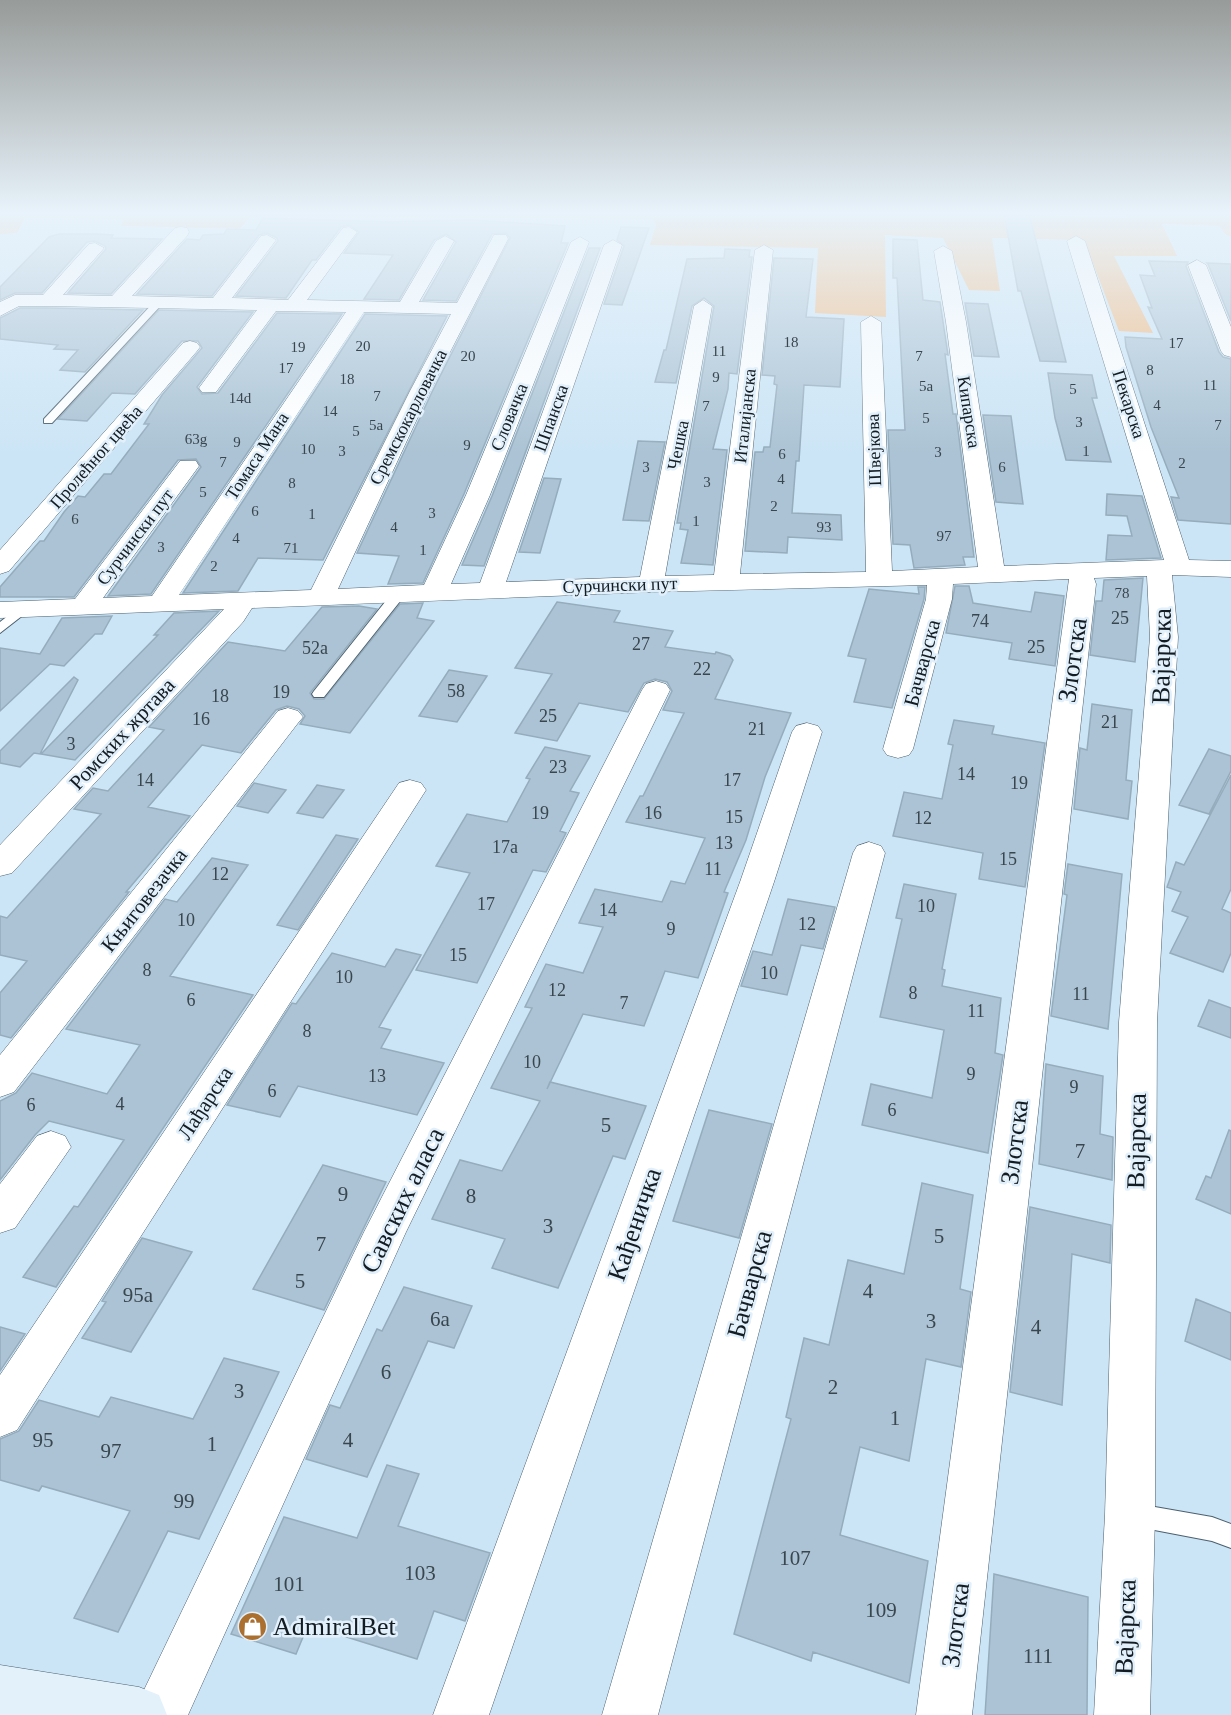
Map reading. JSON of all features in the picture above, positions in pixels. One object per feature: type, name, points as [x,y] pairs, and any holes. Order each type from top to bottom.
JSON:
[{"type":"main road","points":[[0,1692],[139,1715]]},
{"type":"street","points":[[48,300],[54,293]]},
{"type":"street","points":[[117,301],[124,293]]},
{"type":"street","points":[[219,303],[227,293]]},
{"type":"street","points":[[293,306],[303,293]]},
{"type":"street","points":[[406,308],[415,293]]},
{"type":"street","name":"Сремскокарловачка","points":[[320,598],[420,391],[472,293]]},
{"type":"street","name":"Словачка","points":[[434,592],[478,495],[559,293]]},
{"type":"street","name":"Шпанска","points":[[490,590],[596,293]]},
{"type":"street","name":"Италијанска","points":[[726,582],[759,293]]},
{"type":"street","name":"Кипарска","points":[[951,293],[992,574]]},
{"type":"street","name":"Пекарска","points":[[1091,293],[1169,567]]},
{"type":"street","points":[[1208,293],[1231,351]]},
{"type":"street","points":[[0,310],[8,303],[48,300],[464,309]]},
{"type":"street","points":[[209,388],[271,305]]},
{"type":"street","name":"Чешка","points":[[651,584],[703,306]]},
{"type":"street","name":"Томаса Мана","points":[[159,605],[358,308]]},
{"type":"street","name":"Швејкова","points":[[871,322],[879,579]]},
{"type":"street","name":"Пролећног цвећа","points":[[0,566],[190,347]]},
{"type":"street","name":"Сурчински пут","points":[[82,608],[188,466]]},
{"type":"street","name":"Сурчински пут","points":[[11,609],[1169,567],[1231,569]]},
{"type":"street","name":"Вајарска","points":[[1122,1715],[1130,1515],[1138,1022],[1169,567]]},
{"type":"street","name":"Злотска","points":[[944,1715],[1083,584],[1079,571]]},
{"type":"street","name":"Бачварска","points":[[898,749],[939,599],[940,577]]},
{"type":"street","name":"Ромских жртава","points":[[0,865],[234,616],[242,602]]},
{"type":"street","name":"Савских аласа","points":[[160,1715],[385,1232],[656,690]]},
{"type":"street","name":"Књиговезачка","points":[[0,1082],[288,717]]},
{"type":"street","name":"Кађеничка","points":[[461,1715],[757,882],[807,732]]},
{"type":"street","name":"Лађарска","points":[[0,1415],[410,790]]},
{"type":"street","name":"Бачварска","points":[[630,1715],[869,853]]},
{"type":"street","points":[[0,1216],[51,1147]]},
{"type":"lane","points":[[48,421],[159,302]]},
{"type":"lane","points":[[320,694],[398,595]]},
{"type":"lane","name":"Сурчински пут","points":[[0,629],[11,609]]},
{"type":"lane","points":[[1130,1515],[1212,1529],[1231,1536]]},
{"type":"shaded area","points":[[816,293],[886,293],[886,317],[815,313]]},
{"type":"shaded area","points":[[1104,293],[1133,293],[1153,333],[1119,331]]},
{"type":"building","points":[[0,293],[15,293],[0,300]]},
{"type":"building","points":[[138,293],[214,293],[212,296]]},
{"type":"building","points":[[238,293],[289,293],[286,298],[236,296]]},
{"type":"building","points":[[368,293],[403,293],[399,300],[364,299]]},
{"type":"building","points":[[427,293],[460,293],[456,301],[423,300]]},
{"type":"building","points":[[482,293],[547,293],[464,494],[423,583],[388,584],[399,556],[357,553],[432,392]]},
{"type":"building","points":[[571,293],[584,293],[484,566],[462,565],[492,496]]},
{"type":"building","points":[[608,293],[626,293],[622,305],[604,304]]},
{"type":"building","points":[[679,293],[747,293],[737,374],[729,373],[728,389],[713,449],[727,450],[713,565],[681,563],[688,530],[680,529],[681,523],[677,523],[714,306],[704,298],[692,306],[676,383],[655,382],[664,350],[666,350]]},
{"type":"building","points":[[770,293],[809,293],[806,317],[844,319],[840,387],[804,385],[799,461],[796,461],[792,513],[841,515],[842,540],[788,537],[787,553],[745,551],[755,452],[763,452],[764,447],[770,447],[777,385],[774,384],[775,376],[762,375]]},
{"type":"building","points":[[898,293],[922,293],[923,300],[940,302],[948,355],[945,354],[953,414],[956,414],[974,557],[963,557],[965,565],[914,568],[910,545],[893,544],[888,430],[905,430]]},
{"type":"building","points":[[1022,293],[1049,293],[1066,362],[1040,361]]},
{"type":"building","points":[[1147,293],[1196,293],[1219,352],[1223,357],[1231,359],[1231,524],[1178,520],[1171,497],[1179,498],[1151,427],[1126,347],[1125,337],[1162,339],[1148,307],[1152,308]]},
{"type":"building","points":[[1220,293],[1231,293],[1231,321]]},
{"type":"building","points":[[965,303],[988,304],[999,357],[974,356]]},
{"type":"building","points":[[20,308],[143,310],[85,372],[60,370],[78,350],[54,349],[58,345],[0,339],[0,318]]},
{"type":"building","points":[[159,310],[253,312],[197,387],[202,394],[218,393],[277,313],[342,314],[151,594],[108,596],[201,467],[196,459],[178,460],[74,597],[0,597],[0,587],[40,541],[44,541],[78,496],[85,497],[104,474],[111,474],[149,424],[144,424],[162,395],[202,348],[198,341],[182,341],[135,394],[112,393],[87,421],[58,419]]},
{"type":"building","points":[[365,314],[447,316],[323,560],[258,558],[238,591],[183,593]]},
{"type":"building","points":[[1048,373],[1092,375],[1097,398],[1092,398],[1111,462],[1066,460],[1055,418]]},
{"type":"building","points":[[983,415],[1011,416],[1023,504],[996,502]]},
{"type":"building","points":[[638,441],[665,442],[649,521],[623,520]]},
{"type":"building","points":[[544,478],[561,479],[540,553],[519,552]]},
{"type":"building","points":[[1107,494],[1142,496],[1161,558],[1106,560],[1108,535],[1132,536],[1127,516],[1106,515]]},
{"type":"building","points":[[1143,578],[1135,662],[1090,655],[1096,601],[1102,601],[1104,580]]},
{"type":"building","points":[[955,586],[969,586],[973,603],[1031,612],[1035,592],[1064,596],[1055,666],[1009,659],[1012,643],[946,633]]},
{"type":"building","points":[[918,587],[925,587],[924,599],[892,708],[854,702],[866,659],[848,656],[869,589],[919,594]]},
{"type":"building","points":[[557,602],[620,611],[614,622],[673,631],[665,647],[715,654],[716,652],[730,656],[733,660],[715,699],[791,713],[765,777],[746,840],[724,892],[728,893],[698,978],[665,971],[644,1026],[583,1014],[550,1082],[646,1106],[625,1159],[613,1156],[558,1288],[492,1268],[505,1239],[432,1219],[460,1160],[502,1171],[540,1101],[491,1088],[532,1008],[525,1007],[546,964],[583,973],[603,927],[579,923],[595,889],[662,902],[671,881],[685,884],[705,838],[626,822],[640,796],[643,796],[684,713],[663,710],[672,691],[667,682],[655,679],[644,683],[628,712],[579,703],[557,741],[515,733],[552,674],[515,668]]},
{"type":"building","points":[[423,603],[417,618],[434,621],[350,733],[300,724],[305,716],[299,709],[287,706],[276,710],[241,753],[202,745],[148,807],[190,816],[126,892],[129,892],[11,1038],[0,1035],[0,993],[27,961],[0,955],[0,916],[7,918],[101,814],[74,809],[93,788],[108,791],[164,730],[149,727],[228,642],[285,651],[322,607],[359,606],[377,609],[310,693],[314,699],[324,699],[400,604]]},
{"type":"building","points":[[219,611],[75,760],[41,754],[158,635],[154,635],[174,613]]},
{"type":"building","points":[[112,616],[102,634],[95,634],[64,666],[50,664],[0,711],[0,648],[40,654],[62,618]]},
{"type":"building","points":[[449,670],[487,676],[457,722],[419,716]]},
{"type":"building","points":[[74,677],[78,680],[40,754],[34,753],[20,767],[0,763],[0,751]]},
{"type":"building","points":[[1092,704],[1132,710],[1126,780],[1132,781],[1128,819],[1074,809],[1080,748],[1087,750]]},
{"type":"building","points":[[954,720],[994,726],[992,734],[1045,743],[1025,887],[979,879],[983,853],[893,836],[904,792],[942,799],[953,745],[948,744]]},
{"type":"building","points":[[545,747],[590,756],[570,791],[579,793],[560,831],[566,833],[546,872],[533,870],[477,983],[416,970],[470,873],[436,866],[467,814],[507,822],[530,779],[526,778]]},
{"type":"building","points":[[1209,749],[1231,756],[1231,771],[1209,814],[1179,805]]},
{"type":"building","points":[[1231,775],[1231,889],[1222,909],[1231,913],[1231,953],[1223,972],[1170,953],[1188,917],[1172,911],[1181,892],[1167,887],[1176,862],[1184,865]]},
{"type":"building","points":[[254,783],[286,790],[268,813],[237,806]]},
{"type":"building","points":[[317,785],[344,790],[323,818],[297,813]]},
{"type":"building","points":[[336,835],[358,839],[298,930],[277,925]]},
{"type":"building","points":[[212,858],[248,865],[170,976],[253,995],[56,1287],[23,1277],[74,1206],[78,1207],[124,1140],[49,1121],[35,1135],[0,1180],[0,1101],[16,1093],[32,1073],[107,1094],[140,1045],[66,1029],[165,899],[177,902]]},
{"type":"building","points":[[1068,864],[1122,874],[1108,1029],[1051,1016],[1067,895],[1064,894]]},
{"type":"building","points":[[904,884],[956,894],[942,969],[945,970],[942,986],[1001,998],[995,1053],[1003,1055],[988,1153],[862,1125],[871,1084],[932,1098],[944,1030],[880,1017],[902,919],[896,918]]},
{"type":"building","points":[[788,899],[835,907],[823,949],[801,945],[787,995],[741,986],[753,951],[772,955]]},
{"type":"building","points":[[396,949],[421,955],[379,1027],[391,1030],[381,1048],[444,1063],[417,1115],[298,1086],[280,1117],[227,1105],[292,1003],[296,1004],[332,953],[385,967]]},
{"type":"building","points":[[1209,1000],[1231,1008],[1231,1038],[1198,1026]]},
{"type":"building","points":[[1046,1064],[1103,1076],[1100,1134],[1113,1137],[1112,1180],[1039,1164]]},
{"type":"building","points":[[709,1110],[772,1124],[739,1238],[673,1221]]},
{"type":"building","points":[[1229,1130],[1231,1131],[1231,1214],[1196,1199],[1206,1176],[1211,1178]]},
{"type":"building","points":[[323,1165],[386,1182],[324,1310],[253,1289]]},
{"type":"building","points":[[922,1183],[973,1195],[960,1289],[971,1292],[961,1367],[926,1359],[909,1461],[860,1447],[840,1535],[928,1561],[909,1683],[813,1652],[811,1661],[734,1634],[791,1419],[786,1417],[804,1338],[829,1345],[848,1260],[904,1274]]},
{"type":"building","points":[[1030,1207],[1111,1225],[1110,1263],[1072,1254],[1062,1405],[1010,1392]]},
{"type":"building","points":[[142,1238],[192,1252],[131,1352],[82,1338],[106,1302],[102,1301]]},
{"type":"building","points":[[404,1287],[472,1306],[454,1348],[428,1341],[367,1477],[306,1459],[330,1405],[340,1408],[377,1329],[382,1331]]},
{"type":"building","points":[[1196,1299],[1231,1313],[1231,1360],[1185,1341]]},
{"type":"building","points":[[0,1327],[25,1334],[0,1371]]},
{"type":"building","points":[[224,1358],[279,1372],[199,1539],[168,1531],[118,1632],[74,1618],[130,1511],[42,1486],[39,1491],[0,1480],[0,1439],[19,1431],[39,1400],[99,1417],[111,1397],[193,1419]]},
{"type":"building","points":[[387,1465],[419,1474],[398,1526],[490,1553],[465,1621],[434,1611],[417,1659],[308,1625],[296,1654],[231,1634],[284,1517],[357,1538]]},
{"type":"building","points":[[994,1574],[1088,1597],[1087,1715],[985,1715]]},
{"type":"place","name":"AdmiralBet","points":[[252,1626]]}]
